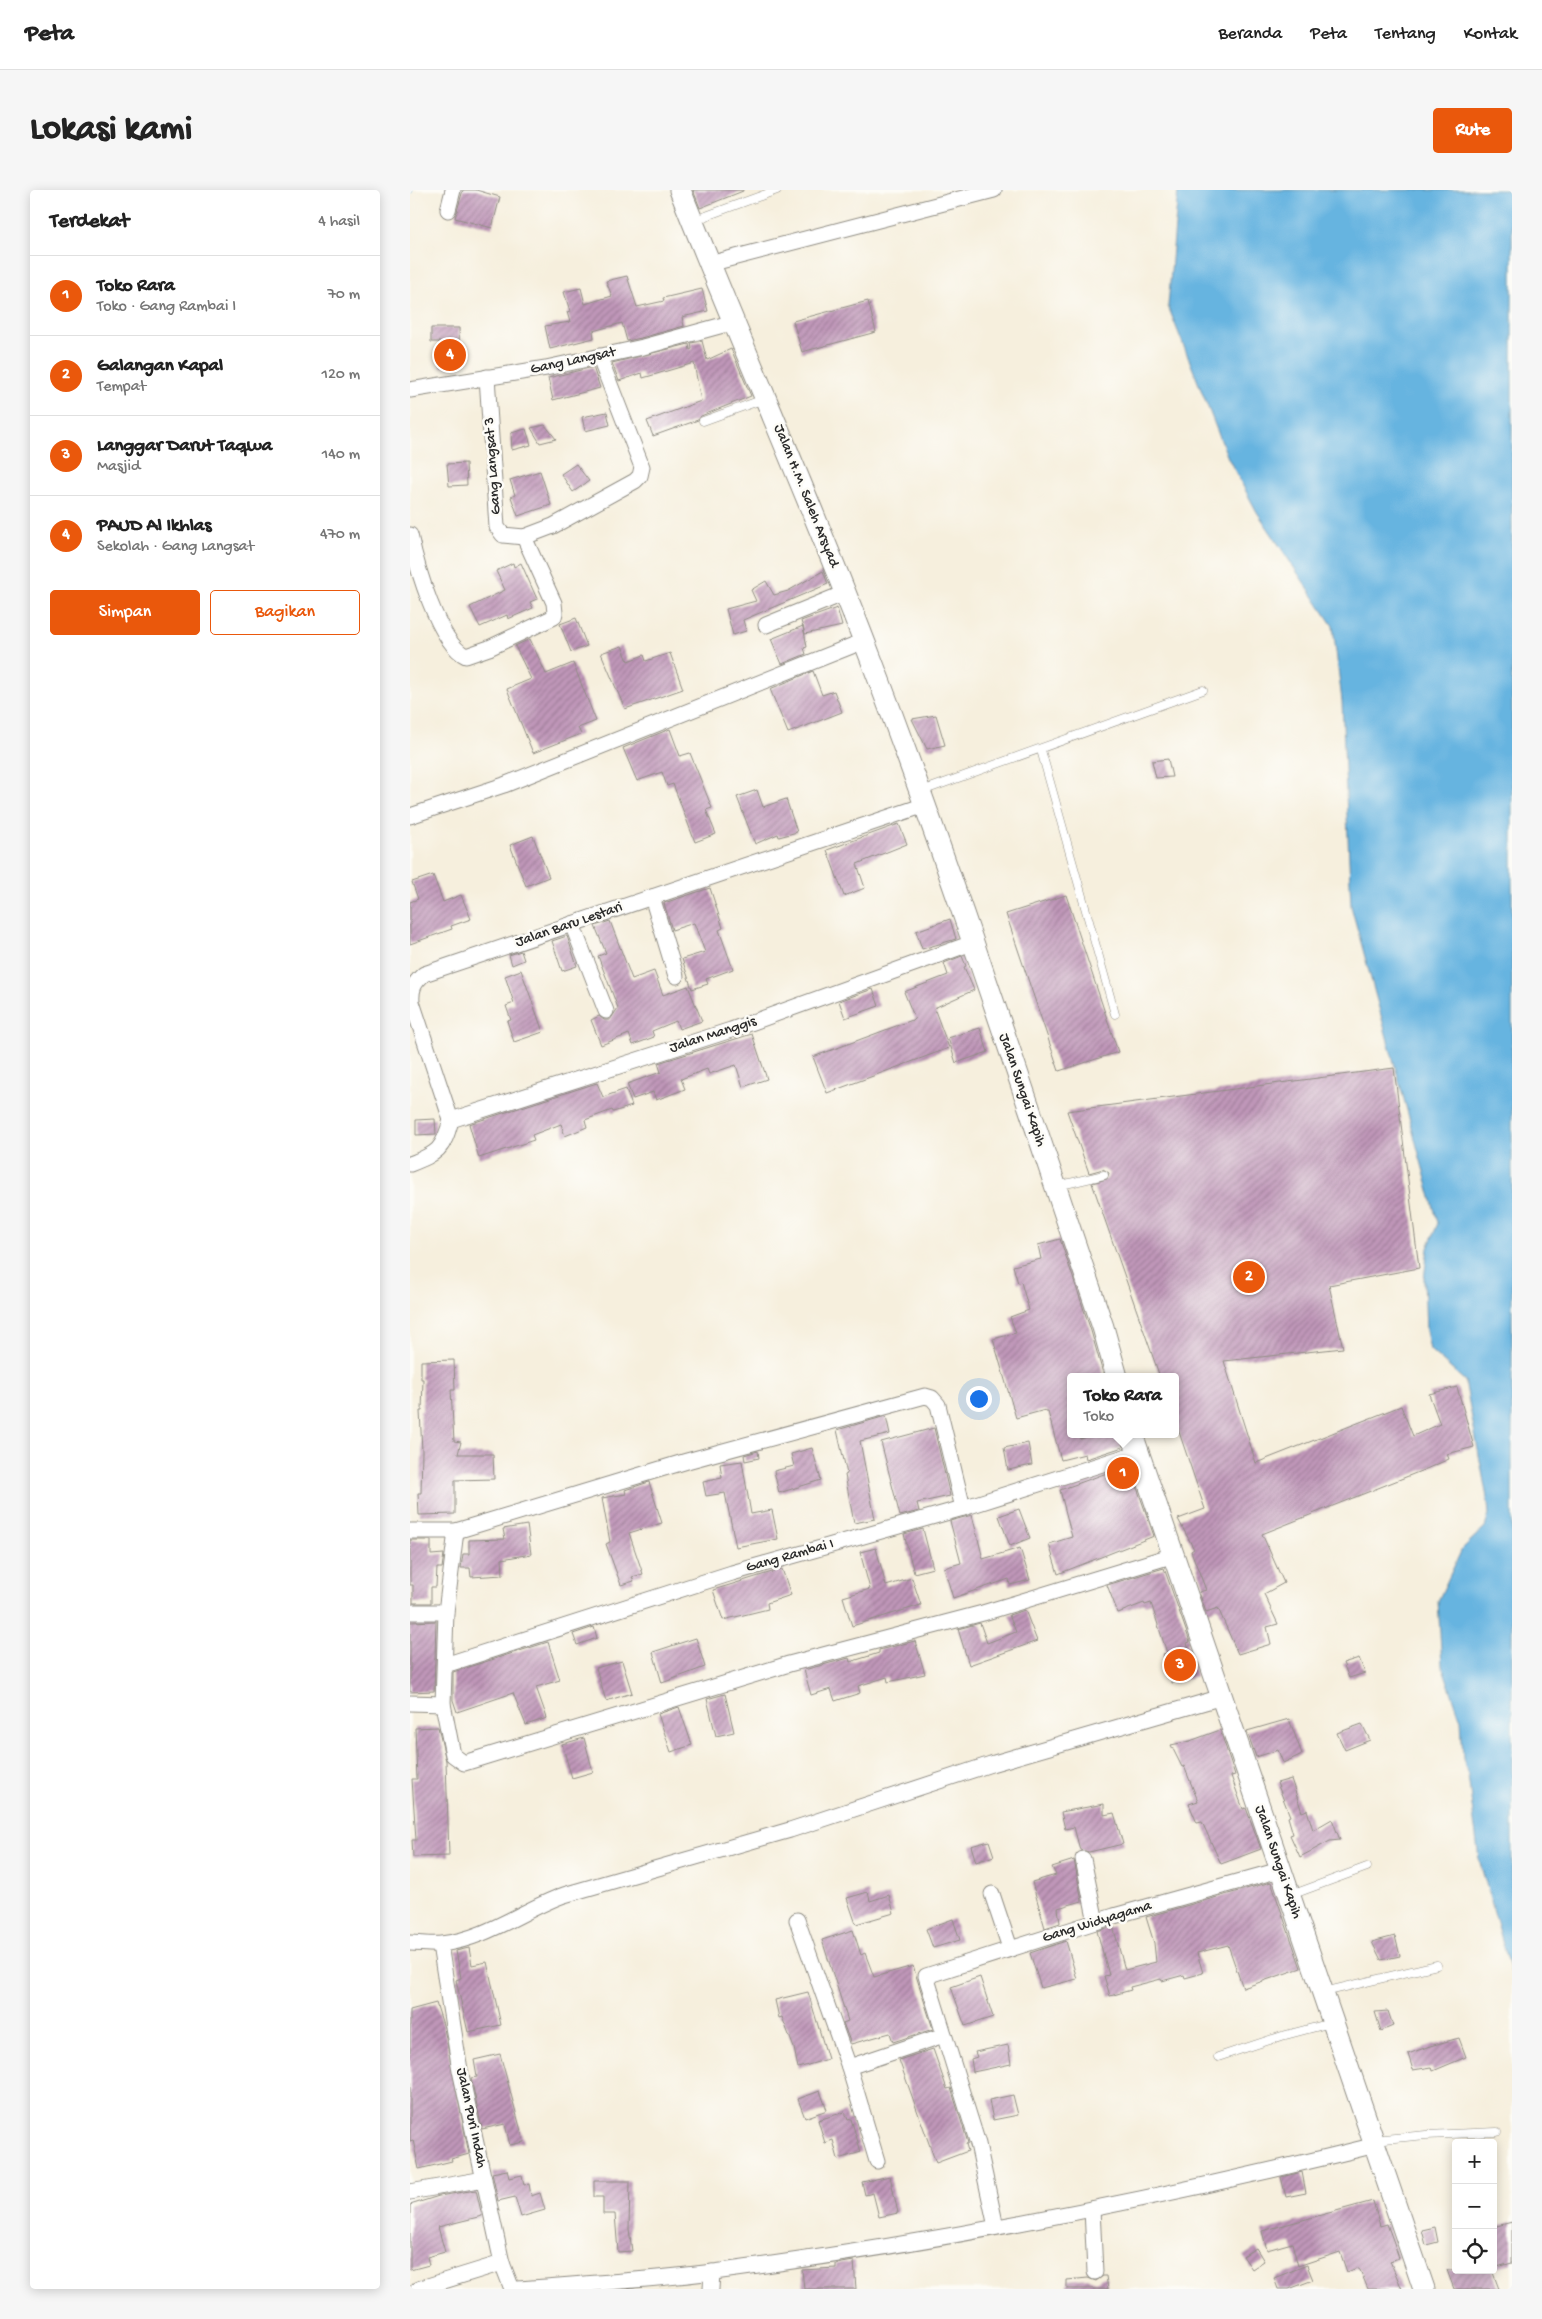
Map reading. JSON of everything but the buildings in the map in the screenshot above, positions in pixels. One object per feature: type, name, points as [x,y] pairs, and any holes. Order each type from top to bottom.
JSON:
[{"type":"street","points":[[448,210],[453,190]]},
{"type":"street","name":"Jalan H.M. Saleh Arsyad","points":[[680,190],[845,593],[922,798]]},
{"type":"street","points":[[709,264],[994,190]]},
{"type":"street","name":"Gang Langsat","points":[[410,390],[546,368],[643,347],[734,322]]},
{"type":"street","points":[[410,535],[424,589],[436,615],[461,653],[466,656],[475,654],[554,617],[556,613],[554,603],[524,537],[553,526],[635,481],[640,476],[642,467],[599,356]]},
{"type":"street","name":"Gang Langsat 3","points":[[487,377],[497,527],[503,535],[524,537]]},
{"type":"street","points":[[766,625],[845,593]]},
{"type":"street","points":[[410,816],[504,785],[864,641]]},
{"type":"street","name":"Jalan Baru Lestari","points":[[451,1120],[412,1002],[411,991],[415,982],[424,974],[652,897],[922,798]]},
{"type":"street","name":"Jalan Sungai Kapih","points":[[922,798],[1103,1327],[1116,1373]]},
{"type":"street","points":[[652,897],[676,976]]},
{"type":"street","points":[[572,924],[606,1011]]},
{"type":"street","name":"Jalan Manggis","points":[[451,1120],[730,1030],[972,943]]},
{"type":"street","points":[[410,1164],[437,1152],[448,1131],[451,1120]]},
{"type":"street","points":[[410,1530],[456,1531],[687,1461],[925,1396],[932,1398],[938,1405],[963,1508]]},
{"type":"street","name":"Jalan Sungai Kapih","points":[[1135,1444],[1421,2281]]},
{"type":"street","name":"Gang Rambai I","points":[[445,1665],[732,1573],[963,1508],[1135,1444]]},
{"type":"street","points":[[456,1531],[446,1612],[443,1704],[453,1755],[464,1763],[789,1664],[983,1613],[1174,1555]]},
{"type":"street","points":[[410,1612],[446,1612]]},
{"type":"street","points":[[410,1943],[440,1944],[478,1936],[511,1921],[539,1904],[564,1895],[790,1830],[991,1764],[1222,1697]]},
{"type":"street","points":[[410,1703],[443,1704]]},
{"type":"street","points":[[1083,1859],[1096,1922]]},
{"type":"street","name":"Gang Widyagama","points":[[944,2035],[927,1986],[926,1976],[936,1971],[1096,1922],[1280,1870]]},
{"type":"street","points":[[992,1894],[1010,1948]]},
{"type":"street","points":[[797,1920],[849,2067],[877,2161]]},
{"type":"street","name":"Jalan Puri Indah","points":[[440,1944],[460,2070],[502,2263],[512,2289]]},
{"type":"street","points":[[849,2067],[944,2035],[978,2144],[996,2227]]},
{"type":"street","points":[[518,2289],[712,2272],[833,2255],[996,2227],[1236,2180],[1375,2143]]},
{"type":"street","points":[[410,2192],[484,2179]]},
{"type":"street","points":[[1092,2209],[1095,2272]]},
{"type":"street","points":[[418,2289],[502,2263]]},
{"type":"street","points":[[711,2289],[712,2272]]},
{"type":"lane","points":[[693,221],[777,190]]},
{"type":"lane","points":[[703,420],[766,398]]},
{"type":"lane","points":[[922,798],[1041,750],[1203,690]]},
{"type":"lane","points":[[1041,750],[1115,1014]]},
{"type":"lane","points":[[1055,1186],[1104,1175]]},
{"type":"lane","points":[[1289,1896],[1367,1868]]},
{"type":"lane","points":[[1323,1992],[1437,1965]]},
{"type":"lane","points":[[1218,2057],[1333,2022]]},
{"type":"lane","points":[[1375,2143],[1426,2134],[1497,2132]]},
{"type":"water","points":[[1178,190],[1512,190],[1512,1975],[1479,1859],[1468,1776],[1463,1758],[1461,1720],[1442,1665],[1438,1601],[1462,1549],[1485,1527],[1489,1515],[1488,1503],[1465,1381],[1430,1350],[1426,1331],[1424,1279],[1428,1248],[1438,1223],[1351,906],[1342,701],[1333,626],[1257,512],[1228,458],[1168,306]]},
{"type":"place","name":"PAUD Al Ikhlas","points":[[450,355]]},
{"type":"place","name":"Galangan Kapal","points":[[1249,1277]]},
{"type":"place","name":"Toko Rara","points":[[1123,1473]]},
{"type":"place","name":"Langgar Darut Taqwa","points":[[1180,1665]]}]
